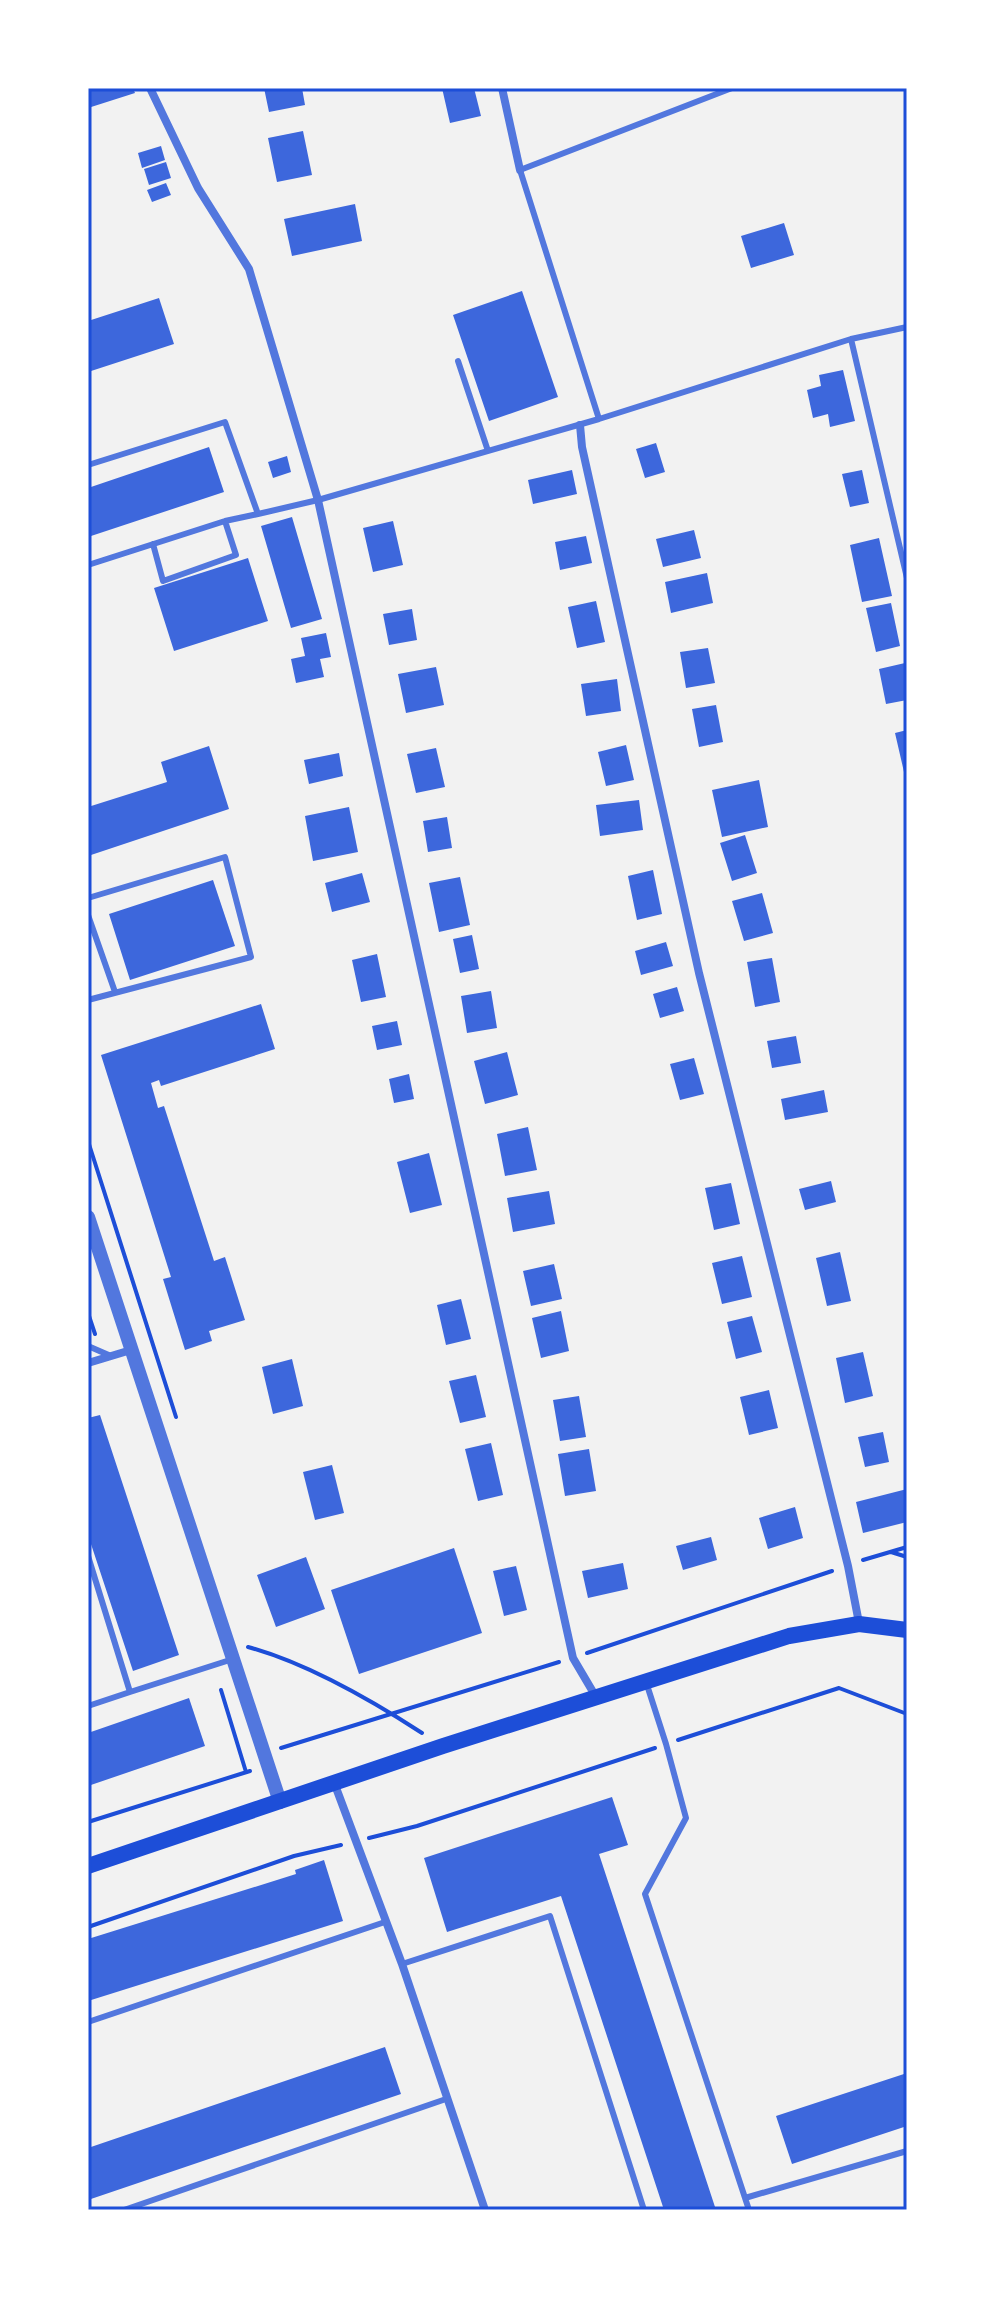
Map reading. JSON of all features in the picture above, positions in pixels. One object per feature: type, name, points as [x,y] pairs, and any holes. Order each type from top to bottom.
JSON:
[{"type":"main road","points":[[88,1866],[443,1746],[789,1636],[859,1624],[907,1630]]},
{"type":"street","points":[[150,88],[198,188],[249,269],[318,500],[573,1658],[597,1697]]},
{"type":"street","points":[[502,88],[520,170]]},
{"type":"street","points":[[580,425],[582,447],[699,973],[848,1566],[859,1624]]},
{"type":"street","points":[[88,1217],[280,1802]]},
{"type":"street","points":[[88,1363],[131,1350]]},
{"type":"street","points":[[335,1785],[402,1964],[485,2210]]},
{"type":"lane","points":[[599,419],[520,170],[732,88]]},
{"type":"lane","points":[[88,565],[225,521],[318,500],[580,425],[851,339],[907,327]]},
{"type":"lane","points":[[851,339],[907,578]]},
{"type":"lane","points":[[458,361],[488,451]]},
{"type":"lane","points":[[88,465],[225,422],[258,514]]},
{"type":"lane","points":[[153,544],[163,581],[236,555],[225,521]]},
{"type":"lane","points":[[88,898],[225,857],[251,957],[88,1000]]},
{"type":"lane","points":[[88,915],[115,992]]},
{"type":"lane","points":[[88,1346],[111,1356]]},
{"type":"lane","points":[[88,1556],[130,1692]]},
{"type":"lane","points":[[88,1706],[234,1659]]},
{"type":"lane","points":[[646,1681],[686,1818],[645,1894],[749,2210]]},
{"type":"lane","points":[[402,1964],[550,1916],[644,2210]]},
{"type":"lane","points":[[88,2022],[385,1922]]},
{"type":"lane","points":[[124,2210],[446,2099]]},
{"type":"lane","points":[[745,2198],[907,2151]]},
{"type":"path","points":[[88,1822],[268,1765],[281,1749],[573,1658],[907,1547]]},
{"type":"path","points":[[888,1551],[907,1557]]},
{"type":"path","points":[[234,1659],[248,1647],[289,1661],[392,1713],[443,1746]]},
{"type":"path","points":[[88,1927],[294,1856],[417,1826],[839,1688],[907,1714]]},
{"type":"building","points":[[88,88],[133,88],[135,93],[88,108]]},
{"type":"building","points":[[264,88],[302,88],[305,105],[269,112]]},
{"type":"building","points":[[442,88],[474,88],[481,116],[450,123]]},
{"type":"building","points":[[303,131],[312,175],[277,182],[268,138]]},
{"type":"building","points":[[161,146],[165,160],[142,168],[138,153]]},
{"type":"building","points":[[166,162],[171,178],[149,185],[144,169]]},
{"type":"building","points":[[166,183],[171,195],[152,202],[147,190]]},
{"type":"building","points":[[355,204],[362,241],[292,256],[284,219]]},
{"type":"building","points":[[784,223],[794,255],[751,268],[741,236]]},
{"type":"building","points":[[522,291],[558,397],[489,421],[453,315]]},
{"type":"building","points":[[159,298],[174,344],[88,372],[88,321]]},
{"type":"building","points":[[843,370],[855,421],[830,427],[828,414],[813,418],[807,390],[821,386],[819,375]]},
{"type":"building","points":[[656,443],[665,472],[645,478],[636,449]]},
{"type":"building","points":[[209,447],[224,492],[88,537],[88,488]]},
{"type":"building","points":[[287,456],[291,472],[273,478],[268,462]]},
{"type":"building","points":[[572,470],[577,494],[533,504],[528,480]]},
{"type":"building","points":[[862,470],[869,503],[850,507],[842,474]]},
{"type":"building","points":[[292,517],[322,619],[291,628],[261,526]]},
{"type":"building","points":[[393,521],[403,565],[373,572],[363,528]]},
{"type":"building","points":[[694,530],[701,558],[663,567],[656,539]]},
{"type":"building","points":[[586,536],[592,563],[560,570],[555,542]]},
{"type":"building","points":[[879,538],[892,596],[862,602],[850,545]]},
{"type":"building","points":[[248,558],[268,621],[174,651],[154,588]]},
{"type":"building","points":[[707,573],[713,603],[671,613],[665,582]]},
{"type":"building","points":[[596,601],[605,642],[577,648],[568,607]]},
{"type":"building","points":[[891,603],[900,646],[876,652],[866,608]]},
{"type":"building","points":[[412,609],[417,640],[389,645],[383,614]]},
{"type":"building","points":[[326,633],[331,657],[320,659],[324,677],[296,683],[291,659],[305,656],[301,638]]},
{"type":"building","points":[[708,648],[715,683],[686,688],[680,652]]},
{"type":"building","points":[[905,663],[907,700],[886,704],[879,669]]},
{"type":"building","points":[[436,667],[444,705],[406,713],[398,674]]},
{"type":"building","points":[[617,679],[621,711],[586,716],[581,684]]},
{"type":"building","points":[[716,705],[723,742],[699,747],[692,709]]},
{"type":"building","points":[[907,730],[907,771],[904,772],[895,733]]},
{"type":"building","points":[[626,745],[634,780],[606,786],[598,752]]},
{"type":"building","points":[[209,746],[229,809],[88,856],[88,807],[167,782],[161,762]]},
{"type":"building","points":[[436,748],[445,787],[416,793],[407,754]]},
{"type":"building","points":[[339,753],[343,776],[309,784],[304,760]]},
{"type":"building","points":[[759,780],[768,827],[722,837],[712,790]]},
{"type":"building","points":[[639,800],[643,830],[600,836],[596,805]]},
{"type":"building","points":[[349,807],[358,852],[313,861],[305,816]]},
{"type":"building","points":[[447,817],[452,848],[428,852],[423,821]]},
{"type":"building","points":[[745,835],[757,873],[732,881],[720,843]]},
{"type":"building","points":[[653,870],[662,914],[637,920],[628,876]]},
{"type":"building","points":[[362,873],[370,902],[332,912],[325,883]]},
{"type":"building","points":[[460,877],[470,925],[439,932],[429,883]]},
{"type":"building","points":[[213,880],[235,946],[130,980],[109,914]]},
{"type":"building","points":[[762,893],[773,933],[744,941],[732,901]]},
{"type":"building","points":[[472,935],[479,969],[460,973],[453,939]]},
{"type":"building","points":[[666,942],[673,966],[641,975],[635,951]]},
{"type":"building","points":[[377,954],[386,997],[361,1002],[352,960]]},
{"type":"building","points":[[772,958],[780,1002],[755,1007],[747,962]]},
{"type":"building","points":[[677,987],[684,1011],[660,1018],[653,994]]},
{"type":"building","points":[[491,991],[497,1028],[467,1033],[461,996]]},
{"type":"building","points":[[261,1004],[275,1049],[161,1086],[159,1080],[151,1083],[158,1108],[164,1106],[214,1261],[225,1257],[245,1320],[209,1331],[212,1341],[185,1350],[163,1279],[171,1277],[101,1055]]},
{"type":"building","points":[[397,1021],[402,1045],[377,1050],[372,1026]]},
{"type":"building","points":[[796,1036],[801,1063],[772,1068],[767,1041]]},
{"type":"building","points":[[507,1052],[518,1095],[485,1104],[474,1061]]},
{"type":"building","points":[[694,1058],[704,1094],[680,1100],[670,1064]]},
{"type":"building","points":[[409,1074],[414,1099],[394,1103],[389,1079]]},
{"type":"building","points":[[824,1090],[828,1112],[785,1120],[781,1099]]},
{"type":"building","points":[[528,1127],[537,1170],[505,1176],[497,1134]]},
{"type":"building","points":[[429,1153],[442,1205],[410,1213],[397,1162]]},
{"type":"building","points":[[831,1181],[836,1202],[805,1210],[799,1189]]},
{"type":"building","points":[[731,1183],[740,1224],[714,1230],[705,1188]]},
{"type":"building","points":[[549,1191],[555,1224],[513,1232],[507,1198]]},
{"type":"building","points":[[840,1252],[851,1301],[827,1306],[816,1258]]},
{"type":"building","points":[[742,1256],[752,1297],[722,1304],[712,1263]]},
{"type":"building","points":[[554,1264],[562,1299],[531,1306],[523,1271]]},
{"type":"building","points":[[461,1299],[471,1339],[446,1345],[437,1305]]},
{"type":"building","points":[[561,1311],[569,1351],[541,1358],[532,1318]]},
{"type":"building","points":[[752,1316],[762,1352],[736,1359],[727,1322]]},
{"type":"building","points":[[863,1352],[873,1396],[845,1403],[836,1358]]},
{"type":"building","points":[[292,1359],[303,1406],[273,1414],[262,1367]]},
{"type":"building","points":[[476,1375],[486,1417],[460,1423],[449,1381]]},
{"type":"building","points":[[769,1390],[778,1428],[749,1435],[740,1397]]},
{"type":"building","points":[[579,1396],[586,1437],[560,1441],[553,1400]]},
{"type":"building","points":[[100,1415],[179,1655],[133,1671],[88,1535],[88,1418]]},
{"type":"building","points":[[883,1432],[889,1462],[865,1467],[858,1437]]},
{"type":"building","points":[[491,1443],[503,1495],[478,1501],[465,1449]]},
{"type":"building","points":[[589,1449],[596,1491],[565,1496],[558,1454]]},
{"type":"building","points":[[332,1465],[344,1513],[315,1520],[303,1472]]},
{"type":"building","points":[[907,1489],[907,1522],[863,1533],[856,1502]]},
{"type":"building","points":[[795,1507],[803,1538],[768,1549],[759,1518]]},
{"type":"building","points":[[711,1537],[717,1560],[683,1570],[676,1546]]},
{"type":"building","points":[[454,1548],[482,1633],[359,1674],[331,1590]]},
{"type":"building","points":[[306,1557],[325,1609],[276,1627],[257,1575]]},
{"type":"building","points":[[623,1563],[628,1589],[588,1598],[582,1571]]},
{"type":"building","points":[[516,1566],[527,1610],[504,1616],[493,1571]]},
{"type":"building","points":[[189,1698],[205,1746],[88,1786],[88,1733]]},
{"type":"building","points":[[612,1797],[628,1845],[599,1854],[716,2210],[664,2210],[561,1896],[447,1932],[424,1858]]},
{"type":"building","points":[[324,1860],[343,1921],[88,2001],[88,1939],[296,1874],[295,1870]]},
{"type":"building","points":[[385,2047],[401,2094],[88,2200],[88,2148]]},
{"type":"building","points":[[907,2073],[907,2126],[792,2164],[776,2116]]}]
